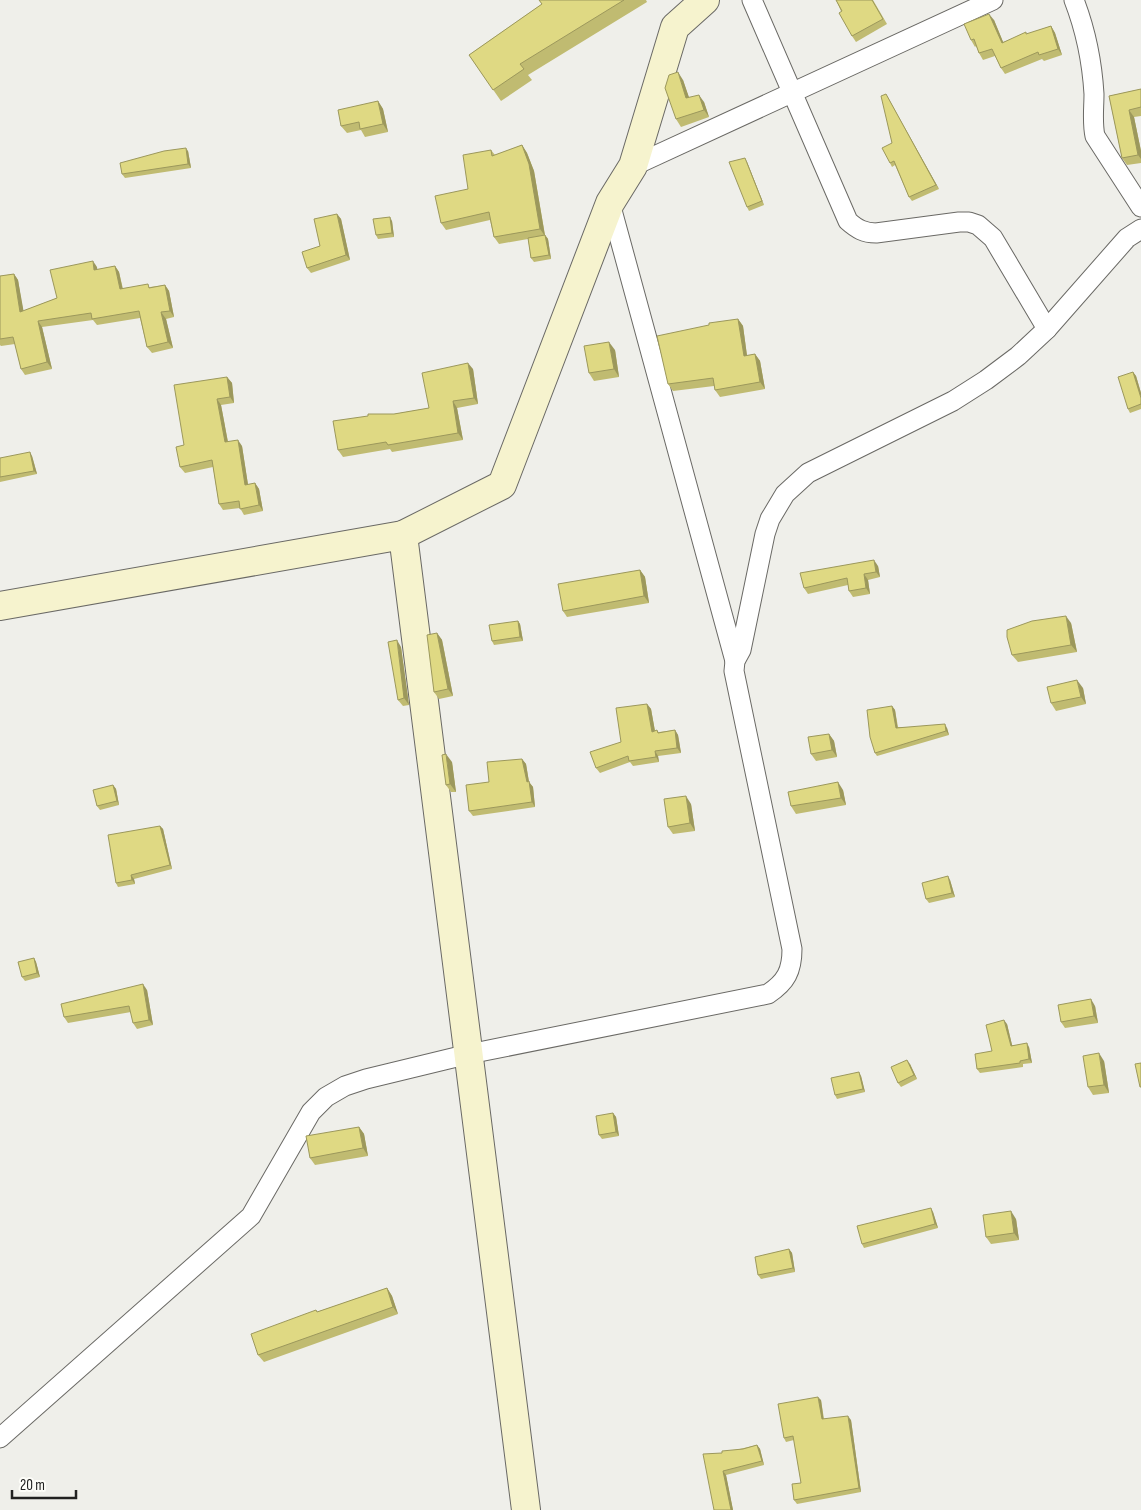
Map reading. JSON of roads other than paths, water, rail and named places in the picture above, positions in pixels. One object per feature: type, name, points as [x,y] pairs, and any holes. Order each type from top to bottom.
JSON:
[{"type":"street","points":[[0,606],[403,535],[502,485],[610,203],[633,166],[675,27],[705,0]]},
{"type":"street","points":[[752,0],[848,221],[865,233],[876,234],[959,222],[978,225],[992,238],[1047,329]]},
{"type":"street","points":[[633,166],[993,0]]},
{"type":"street","points":[[1074,0],[1089,47],[1094,98],[1092,123],[1095,136],[1141,207]]},
{"type":"street","points":[[0,1438],[251,1216],[311,1112],[326,1097],[345,1086],[366,1079],[469,1054],[768,994],[780,986],[788,976],[792,963],[792,949],[735,681],[735,661],[610,203]]},
{"type":"street","points":[[735,661],[741,650],[765,534],[770,519],[785,494],[808,473],[961,396],[1018,356],[1047,329],[1127,238],[1141,229]]},
{"type":"street","points":[[403,535],[526,1510]]}]
